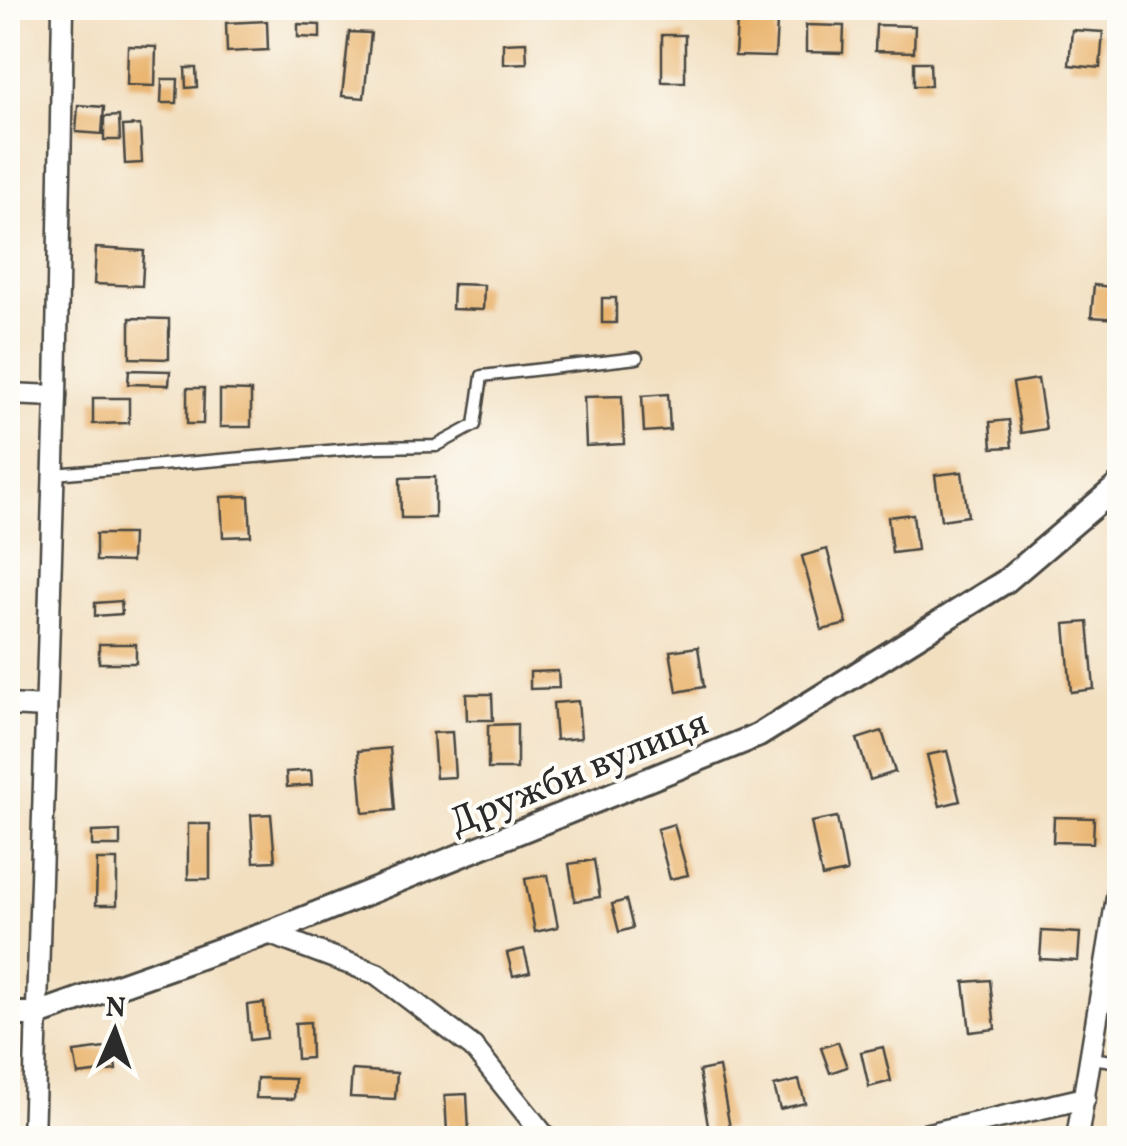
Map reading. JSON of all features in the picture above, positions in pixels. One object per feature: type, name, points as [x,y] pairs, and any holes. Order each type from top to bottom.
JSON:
[{"type":"street","points":[[33,1138],[64,8]]},
{"type":"street","points":[[8,394],[56,396]]},
{"type":"street","name":"Дружби вулиця","points":[[8,1014],[38,1014],[268,933],[759,736],[1006,581],[1120,484]]},
{"type":"street","points":[[8,705],[46,707]]},
{"type":"street","points":[[1078,1138],[1120,879]]},
{"type":"street","points":[[268,933],[376,974],[473,1047],[546,1138]]},
{"type":"street","points":[[911,1138],[1085,1098]]},
{"type":"lane","points":[[54,474],[436,446],[475,425],[482,376],[637,358]]},
{"type":"lane","points":[[1091,1058],[1120,1062]]},
{"type":"building","points":[[737,20],[777,22],[775,57],[735,56]]},
{"type":"building","points":[[267,21],[268,50],[227,52],[226,23]]},
{"type":"building","points":[[298,24],[320,25],[320,38],[298,37]]},
{"type":"building","points":[[806,25],[844,26],[843,53],[806,52]]},
{"type":"building","points":[[876,25],[915,26],[914,52],[875,51]]},
{"type":"building","points":[[1072,30],[1103,32],[1100,68],[1069,65]]},
{"type":"building","points":[[349,32],[371,33],[364,98],[342,96]]},
{"type":"building","points":[[662,35],[685,35],[685,82],[662,82]]},
{"type":"building","points":[[526,42],[527,63],[503,64],[503,43]]},
{"type":"building","points":[[128,46],[156,47],[155,86],[127,85]]},
{"type":"building","points":[[914,62],[930,62],[931,86],[914,86]]},
{"type":"building","points":[[185,68],[196,68],[197,87],[186,88]]},
{"type":"building","points":[[162,79],[178,79],[177,103],[161,103]]},
{"type":"building","points":[[78,105],[104,107],[102,134],[76,132]]},
{"type":"building","points":[[119,116],[120,140],[104,140],[104,117]]},
{"type":"building","points":[[140,125],[142,163],[125,164],[123,126]]},
{"type":"building","points":[[96,248],[144,251],[142,286],[94,284]]},
{"type":"building","points":[[453,284],[484,285],[483,310],[452,309]]},
{"type":"building","points":[[1094,285],[1120,288],[1120,319],[1091,317]]},
{"type":"building","points":[[602,298],[616,298],[616,323],[602,323]]},
{"type":"building","points":[[130,318],[169,319],[169,359],[130,358]]},
{"type":"building","points":[[8,328],[13,328],[14,367],[8,367]]},
{"type":"building","points":[[129,370],[170,371],[169,385],[128,384]]},
{"type":"building","points":[[1038,379],[1046,429],[1021,433],[1013,383]]},
{"type":"building","points":[[187,388],[204,388],[203,424],[187,424]]},
{"type":"building","points":[[220,390],[251,391],[251,427],[220,427]]},
{"type":"building","points":[[668,394],[670,430],[644,432],[642,396]]},
{"type":"building","points":[[622,396],[624,444],[586,446],[584,397]]},
{"type":"building","points":[[93,398],[129,398],[129,423],[93,424]]},
{"type":"building","points":[[1009,420],[1012,447],[992,448],[990,422]]},
{"type":"building","points":[[962,472],[968,516],[941,520],[935,475]]},
{"type":"building","points":[[435,477],[435,518],[401,518],[400,478]]},
{"type":"building","points":[[249,496],[251,536],[223,537],[221,497]]},
{"type":"building","points":[[913,514],[917,550],[892,553],[888,517]]},
{"type":"building","points":[[96,534],[132,534],[131,562],[96,561]]},
{"type":"building","points":[[827,549],[847,624],[822,630],[802,556]]},
{"type":"building","points":[[121,601],[122,614],[95,616],[95,603]]},
{"type":"building","points":[[1088,622],[1094,689],[1071,692],[1065,624]]},
{"type":"building","points":[[99,644],[136,644],[136,663],[99,663]]},
{"type":"building","points":[[698,647],[704,687],[677,692],[670,651]]},
{"type":"building","points":[[558,671],[559,688],[530,689],[530,672]]},
{"type":"building","points":[[466,694],[492,694],[493,720],[467,720]]},
{"type":"building","points":[[578,701],[581,738],[556,740],[553,703]]},
{"type":"building","points":[[517,724],[517,769],[488,769],[488,725]]},
{"type":"building","points":[[882,731],[895,772],[870,780],[857,739]]},
{"type":"building","points":[[452,732],[455,777],[436,778],[433,733]]},
{"type":"building","points":[[390,748],[395,810],[363,813],[358,751]]},
{"type":"building","points":[[947,751],[960,801],[940,806],[927,755]]},
{"type":"building","points":[[8,752],[16,752],[16,785],[8,785]]},
{"type":"building","points":[[311,770],[312,785],[287,787],[286,772]]},
{"type":"building","points":[[271,814],[275,861],[254,862],[251,815]]},
{"type":"building","points":[[837,817],[847,872],[822,877],[811,822]]},
{"type":"building","points":[[1054,817],[1094,818],[1093,843],[1053,842]]},
{"type":"building","points":[[188,824],[210,824],[210,879],[188,879]]},
{"type":"building","points":[[674,824],[688,875],[670,879],[657,829]]},
{"type":"building","points":[[120,831],[120,846],[92,846],[92,832]]},
{"type":"building","points":[[97,860],[117,860],[117,905],[96,905]]},
{"type":"building","points":[[594,860],[600,897],[575,901],[569,864]]},
{"type":"building","points":[[548,875],[558,927],[535,932],[525,879]]},
{"type":"building","points":[[626,900],[633,928],[619,932],[612,904]]},
{"type":"building","points":[[1042,931],[1080,933],[1078,961],[1040,959]]},
{"type":"building","points":[[524,949],[530,972],[513,976],[507,953]]},
{"type":"building","points":[[990,980],[995,1029],[970,1032],[964,982]]},
{"type":"building","points":[[264,1003],[267,1038],[250,1040],[247,1005]]},
{"type":"building","points":[[310,1022],[311,1058],[297,1059],[295,1023]]},
{"type":"building","points":[[838,1042],[847,1067],[830,1073],[821,1048]]},
{"type":"building","points":[[113,1047],[116,1070],[78,1075],[74,1052]]},
{"type":"building","points":[[883,1047],[891,1081],[869,1087],[861,1052]]},
{"type":"building","points":[[719,1067],[730,1128],[709,1132],[699,1071]]},
{"type":"building","points":[[352,1070],[397,1073],[395,1099],[350,1097]]},
{"type":"building","points":[[257,1078],[295,1079],[294,1099],[256,1098]]},
{"type":"building","points":[[799,1080],[805,1103],[780,1109],[774,1086]]},
{"type":"building","points":[[467,1094],[469,1132],[447,1133],[445,1095]]}]
